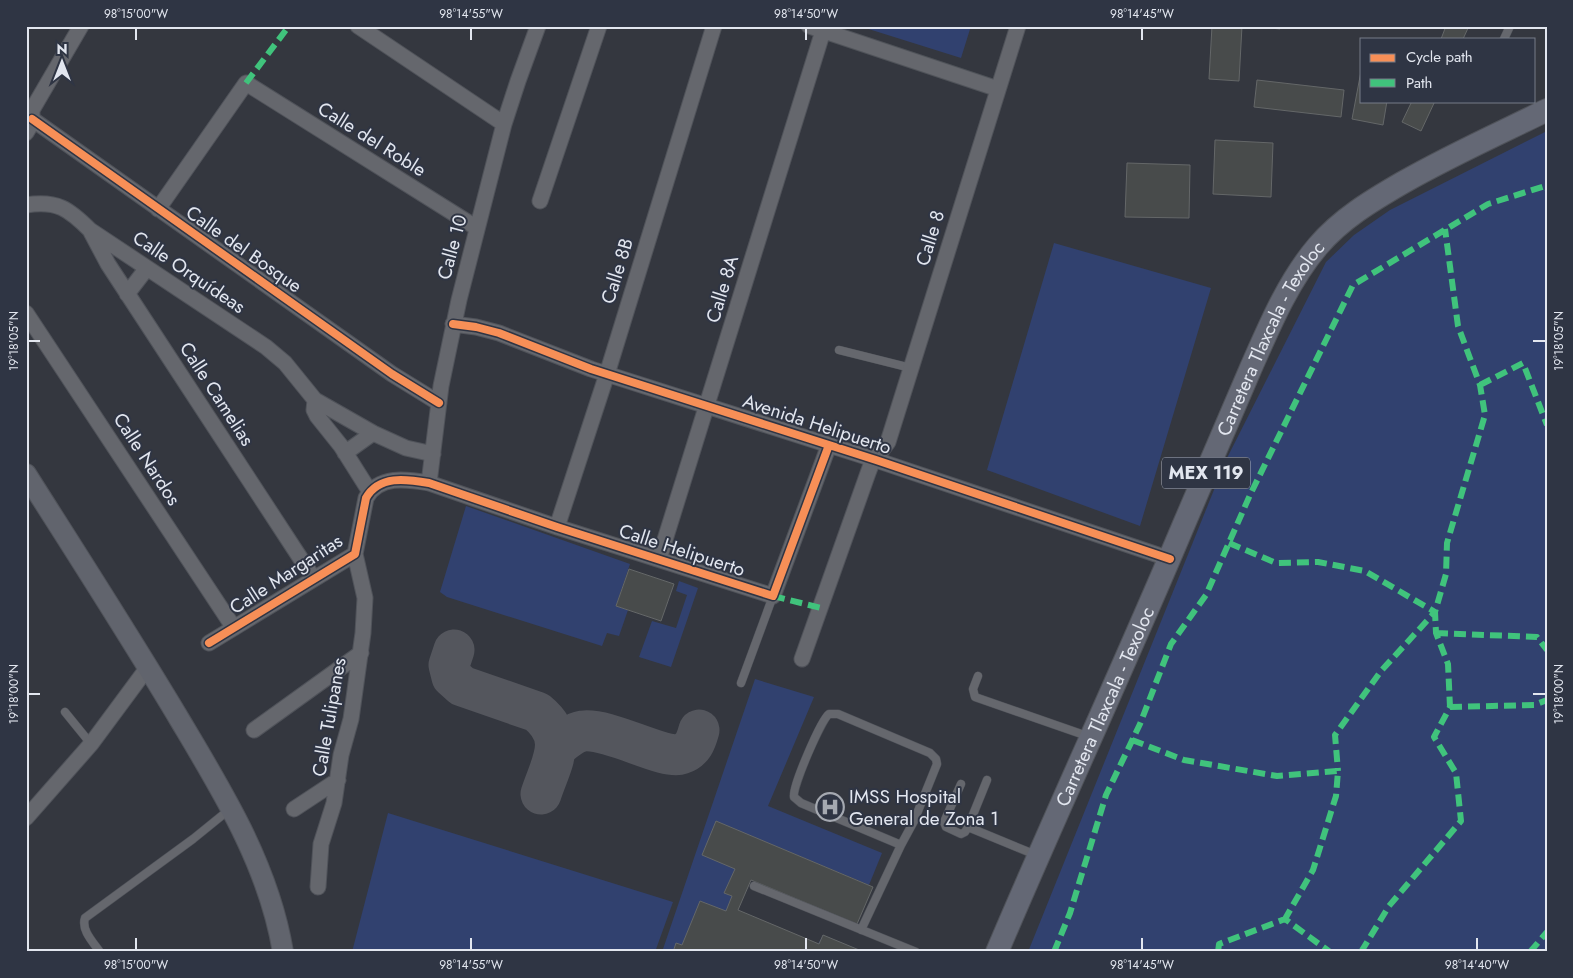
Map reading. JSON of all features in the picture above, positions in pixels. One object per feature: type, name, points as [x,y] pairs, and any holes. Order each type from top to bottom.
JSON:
[{"type":"main road","name":"Carretera Tlaxcala - Texoloc","points":[[997,952],[1092,738],[1266,335],[1295,278],[1318,246],[1335,228],[1361,208],[1430,167],[1547,110]]},
{"type":"main road","points":[[26,474],[148,667],[231,807],[249,844],[270,897],[283,952]]},
{"type":"street","points":[[26,134],[32,119],[32,110],[80,26]]},
{"type":"street","points":[[358,26],[504,124]]},
{"type":"street","name":"Calle 10","points":[[429,483],[439,403],[453,324],[504,124],[538,26]]},
{"type":"street","points":[[540,201],[599,26]]},
{"type":"street","name":"Calle 8B","points":[[557,527],[607,374],[714,26]]},
{"type":"street","name":"Calle 8","points":[[802,659],[868,473],[888,442],[1018,26]]},
{"type":"street","points":[[816,28],[998,89]]},
{"type":"street","name":"Calle 8A","points":[[659,558],[707,406],[816,28]]},
{"type":"street","name":"Calle del Roble","points":[[158,209],[246,83],[478,228]]},
{"type":"street","name":"Calle del Bosque","points":[[32,119],[392,374],[439,403]]},
{"type":"street","name":"Calle Orquídeas","points":[[26,205],[42,203],[60,206],[76,215],[90,230],[266,347],[285,363],[315,400],[373,433],[406,448],[433,454]]},
{"type":"street","name":"Calle Camelias","points":[[90,230],[127,294],[314,579]]},
{"type":"street","points":[[127,294],[147,268]]},
{"type":"street","name":"Calle Nardos","points":[[26,313],[234,628]]},
{"type":"street","name":"Avenida Helipuerto","points":[[453,324],[499,333],[607,374],[876,460],[1170,559]]},
{"type":"street","name":"Calle Orquídeas","points":[[315,400],[314,410],[317,416],[345,453],[370,492]]},
{"type":"street","points":[[345,453],[373,433]]},
{"type":"street","points":[[773,596],[828,445]]},
{"type":"street","points":[[370,492],[384,482],[393,480],[409,479],[429,483]]},
{"type":"street","name":"Calle Helipuerto","points":[[429,483],[557,527],[659,558],[773,596]]},
{"type":"street","name":"Calle Margaritas","points":[[209,643],[355,554],[363,507],[370,492]]},
{"type":"street","name":"Calle Tulipanes","points":[[318,887],[322,844],[334,803],[341,755],[353,711],[361,653],[365,598],[355,554]]},
{"type":"street","points":[[254,730],[361,653]]},
{"type":"street","points":[[26,818],[91,744],[148,667]]},
{"type":"street","points":[[294,809],[338,780]]},
{"type":"lane","points":[[1504,38],[1510,26]]},
{"type":"lane","points":[[839,350],[911,368]]},
{"type":"lane","points":[[741,683],[773,596]]},
{"type":"lane","points":[[978,676],[973,689],[975,697],[1092,738]]},
{"type":"lane","points":[[65,712],[91,744]]},
{"type":"lane","points":[[861,930],[914,821],[936,768],[936,759],[930,753],[838,714],[829,714],[823,721],[802,770],[794,789],[794,797],[800,803],[901,845]]},
{"type":"lane","points":[[961,784],[944,822],[948,828],[961,834],[968,827],[987,780]]},
{"type":"lane","points":[[100,952],[85,930],[85,918],[193,839],[231,807]]},
{"type":"lane","points":[[968,827],[1038,856]]},
{"type":"lane","points":[[754,886],[916,952]]},
{"type":"shaded area","points":[[859,26],[971,26],[961,58]]},
{"type":"shaded area","points":[[1547,131],[1547,952],[1028,952],[1226,460],[1326,262],[1354,235],[1390,210]]},
{"type":"shaded area","points":[[1054,243],[1211,288],[1140,526],[987,470]]},
{"type":"shaded area","points":[[466,506],[630,564],[616,606],[628,610],[619,636],[607,633],[602,646],[447,597],[440,592]]},
{"type":"shaded area","points":[[679,581],[698,588],[671,667],[639,657],[652,621],[676,628],[687,595],[676,591]]},
{"type":"shaded area","points":[[755,679],[814,697],[768,806],[882,853],[869,885],[751,836],[725,893],[732,896],[738,911],[818,944],[823,935],[864,952],[662,952]]},
{"type":"shaded area","points":[[388,813],[673,902],[655,952],[352,952]]},
{"type":"building","points":[[1212,26],[1242,26],[1239,81],[1209,79]]},
{"type":"building","points":[[1251,26],[1280,26],[1280,29]]},
{"type":"building","points":[[1446,26],[1469,26],[1463,38],[1441,38]]},
{"type":"building","points":[[1360,77],[1360,102],[1387,102],[1383,125],[1352,119]]},
{"type":"building","points":[[1257,80],[1344,90],[1341,117],[1254,107]]},
{"type":"building","points":[[1412,102],[1435,102],[1421,131],[1402,122]]},
{"type":"building","points":[[1215,140],[1273,143],[1271,197],[1213,194]]},
{"type":"building","points":[[1127,163],[1190,165],[1189,218],[1125,217]]},
{"type":"building","points":[[629,569],[674,584],[661,621],[616,606]]},
{"type":"building","points":[[716,821],[873,887],[857,924],[751,880],[738,910],[819,944],[823,935],[864,952],[673,952],[676,943],[682,945],[700,901],[726,911],[732,896],[724,893],[735,869],[702,855]]},
{"type":"taxiway","points":[[454,650],[449,665],[452,677],[462,686],[537,712],[553,731],[555,750],[541,794]]},
{"type":"taxiway","points":[[557,747],[575,734],[583,731],[594,731],[673,755],[681,754],[688,750],[697,738],[699,730]]},
{"type":"marked path","points":[[246,83],[289,26]]},
{"type":"marked path","points":[[1054,952],[1070,913],[1106,795],[1140,724],[1171,644],[1206,595],[1250,495],[1353,285],[1488,204],[1545,186],[1547,189]]},
{"type":"marked path","points":[[1361,952],[1389,906],[1461,821],[1456,773],[1434,737],[1450,707],[1448,664],[1436,633],[1435,612],[1446,574],[1447,543],[1485,415],[1480,385],[1458,326],[1445,229]]},
{"type":"marked path","points":[[1480,385],[1523,363],[1547,425]]},
{"type":"marked path","points":[[1229,543],[1276,563],[1318,562],[1365,571],[1435,612],[1381,671],[1335,735],[1338,771]]},
{"type":"marked path","points":[[773,596],[821,608]]},
{"type":"marked path","points":[[1436,633],[1537,637],[1547,650]]},
{"type":"marked path","points":[[1450,707],[1534,705],[1547,700]]},
{"type":"marked path","points":[[1132,740],[1184,760],[1277,776],[1338,771],[1336,796],[1313,870],[1285,919]]},
{"type":"marked path","points":[[1218,952],[1219,944],[1285,919],[1330,952]]},
{"type":"marked path","points":[[1530,952],[1547,932]]},
{"type":"cycle path","points":[[32,119],[392,374],[439,403]]},
{"type":"cycle path","points":[[453,324],[499,333],[591,369],[876,460],[1170,559]]},
{"type":"cycle path","points":[[209,643],[355,554],[366,498],[378,485],[394,480],[429,483],[557,527],[773,596],[829,445]]},
{"type":"place","name":"IMSS Hospital General de Zona 1","points":[[830,807]]}]
